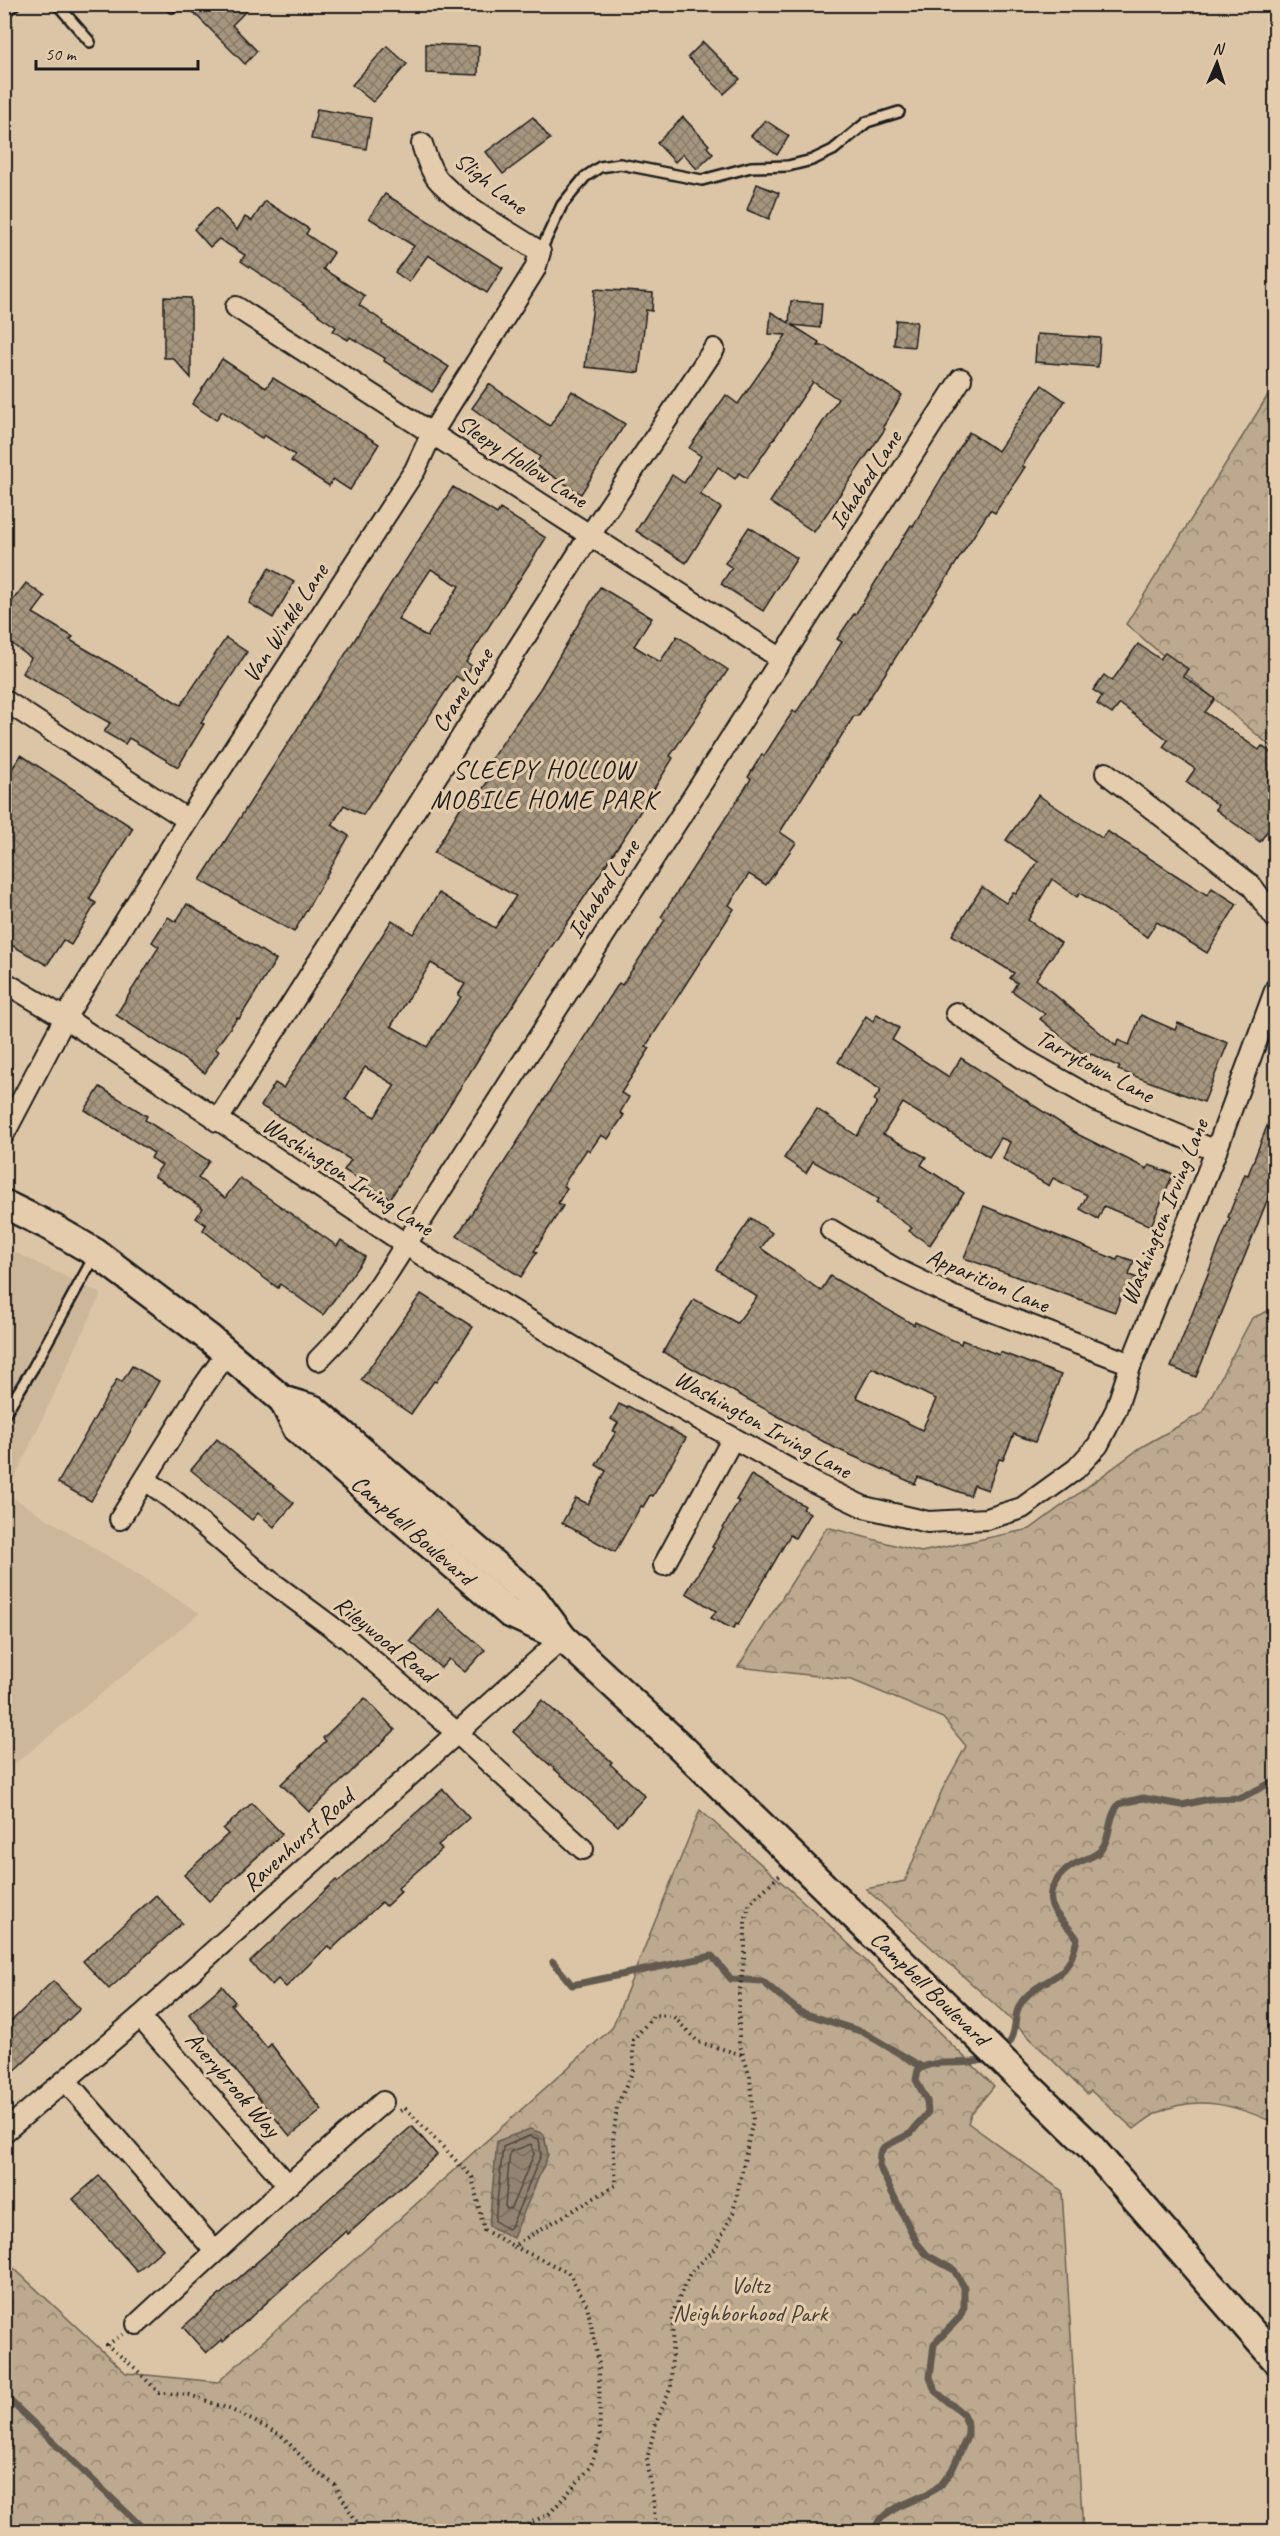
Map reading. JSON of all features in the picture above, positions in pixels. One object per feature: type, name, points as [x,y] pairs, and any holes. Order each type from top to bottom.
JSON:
[{"type":"street","name":"Sligh Lane","points":[[422,144],[426,159],[439,181],[465,202],[540,252]]},
{"type":"street","name":"Van Winkle Lane","points":[[4,1134],[65,1018],[188,820],[415,470],[432,433],[535,269],[540,252]]},
{"type":"street","name":"Sleepy Hollow Lane","points":[[236,308],[780,658]]},
{"type":"street","name":"Crane Lane","points":[[217,1121],[590,535],[714,349]]},
{"type":"street","name":"Ichabod Lane","points":[[318,1360],[363,1308],[406,1244],[961,379]]},
{"type":"street","points":[[4,700],[188,820]]},
{"type":"street","points":[[1106,773],[1251,885],[1275,919]]},
{"type":"street","name":"Washington Irving Lane","points":[[4,982],[65,1018],[434,1263],[620,1375],[816,1484],[864,1507],[928,1522],[987,1519],[1022,1508],[1076,1469],[1098,1445],[1116,1410],[1131,1364],[1216,1151],[1275,988]]},
{"type":"street","name":"Tarrytown Lane","points":[[956,1012],[1024,1059],[1099,1102],[1216,1151]]},
{"type":"street","name":"Campbell Boulevard","points":[[4,1204],[96,1253],[153,1294],[283,1400],[313,1409],[534,1599],[563,1638],[797,1859],[1046,2102],[1126,2186],[1275,2360]]},
{"type":"street","name":"Apparition Lane","points":[[831,1230],[894,1268],[952,1296],[1131,1364]]},
{"type":"street","points":[[120,1519],[198,1394],[227,1353]]},
{"type":"street","points":[[664,1565],[733,1437]]},
{"type":"street","name":"Rileywood Road","points":[[146,1480],[177,1503],[258,1572],[348,1639],[456,1732],[583,1849]]},
{"type":"street","name":"Ravenhurst Road","points":[[4,2132],[140,2017],[563,1638]]},
{"type":"street","name":"Averybrook Way","points":[[140,2017],[288,2185]]},
{"type":"street","points":[[66,2081],[215,2251]]},
{"type":"street","points":[[136,2324],[383,2102]]},
{"type":"lane","points":[[4,13],[15,4]]},
{"type":"lane","points":[[57,4],[90,42]]},
{"type":"lane","points":[[540,252],[562,205],[585,177],[600,167],[620,164],[702,180],[751,167],[788,166],[812,160],[833,150],[867,122],[899,112]]},
{"type":"lane","points":[[4,1415],[33,1368],[96,1253]]},
{"type":"path","points":[[655,2532],[654,2506],[647,2460],[656,2423],[671,2386],[673,2312],[690,2273],[715,2249],[733,2213],[753,2120],[750,2077],[739,2042],[739,1995],[745,1952],[745,1921],[750,1903],[797,1859]]},
{"type":"path","points":[[513,2246],[616,2185],[613,2142],[617,2106],[633,2072],[633,2040],[654,2015],[673,2016],[698,2042],[743,2055]]},
{"type":"path","points":[[383,2102],[397,2114],[405,2108],[472,2177],[484,2230],[568,2272],[587,2305],[599,2364],[600,2438],[590,2468],[549,2514],[511,2532]]},
{"type":"path","points":[[136,2324],[107,2345],[135,2368],[159,2393],[190,2395],[247,2416],[281,2434],[314,2470],[334,2485],[355,2520],[369,2532]]},
{"type":"shaded area","points":[[4,1247],[101,1294],[7,1494],[200,1613],[5,1772]]},
{"type":"green space","points":[[1275,384],[1275,750],[1126,624]]},
{"type":"green space","points":[[1275,1308],[1275,2123],[1232,2107],[1202,2103],[1172,2107],[1154,2115],[1134,2129],[1091,2091],[1087,2094],[1001,2010],[866,1889],[905,1881],[942,1790],[966,1746],[943,1718],[852,1680],[738,1667],[827,1527],[921,1552],[1030,1529],[1143,1446],[1202,1413],[1252,1318]]},
{"type":"green space","name":"Voltz Neighborhood Park","points":[[700,1810],[823,1919],[994,2086],[971,2114],[968,2123],[1062,2191],[1083,2531],[5,2531],[4,2259],[126,2373],[218,2382],[612,2028]]},
{"type":"water","points":[[530,2129],[544,2134],[548,2155],[513,2238],[489,2226],[497,2141]]},
{"type":"building","points":[[185,4],[253,4],[232,25],[257,51],[245,64]]},
{"type":"building","points":[[703,42],[740,79],[724,94],[688,57]]},
{"type":"building","points":[[426,44],[479,46],[478,75],[426,73]]},
{"type":"building","points":[[387,46],[407,64],[373,102],[352,85]]},
{"type":"building","points":[[317,109],[371,118],[366,149],[311,139]]},
{"type":"building","points":[[533,117],[550,139],[503,174],[486,152]]},
{"type":"building","points":[[683,117],[709,145],[707,147],[713,154],[697,169],[683,154],[675,162],[657,143]]},
{"type":"building","points":[[765,120],[789,136],[777,155],[751,136]]},
{"type":"building","points":[[757,184],[779,193],[769,219],[747,210]]},
{"type":"building","points":[[385,194],[503,268],[487,293],[428,255],[409,282],[395,272],[414,246],[369,218]]},
{"type":"building","points":[[265,201],[309,229],[306,234],[334,253],[323,269],[365,296],[359,305],[383,321],[382,324],[449,367],[432,392],[384,361],[385,358],[350,337],[348,340],[333,331],[336,327],[319,314],[241,261],[245,255],[219,239],[210,247],[194,229],[216,208],[237,230],[245,217],[252,221]]},
{"type":"building","points":[[595,289],[653,293],[652,311],[646,310],[639,373],[585,367]]},
{"type":"building","points":[[164,297],[191,298],[191,378],[173,358],[164,358]]},
{"type":"building","points":[[791,301],[822,303],[820,328],[792,325],[819,342],[818,346],[825,346],[902,395],[883,427],[885,429],[814,532],[770,502],[838,399],[813,382],[747,478],[739,473],[735,479],[718,467],[700,494],[721,508],[686,563],[636,531],[672,475],[684,483],[701,456],[689,448],[726,395],[738,404],[786,335],[769,334],[771,312],[789,323]]},
{"type":"building","points":[[896,320],[917,322],[914,347],[894,345]]},
{"type":"building","points":[[1037,334],[1100,338],[1098,367],[1035,362]]},
{"type":"building","points":[[222,359],[266,388],[273,378],[379,444],[350,490],[333,479],[329,486],[291,461],[295,455],[264,435],[260,437],[222,411],[216,420],[192,404]]},
{"type":"building","points":[[489,384],[550,426],[572,391],[625,424],[581,494],[535,465],[540,457],[472,408]]},
{"type":"building","points":[[1042,385],[1065,401],[1022,466],[1025,467],[995,513],[990,510],[858,716],[854,716],[780,832],[796,843],[766,885],[749,874],[729,905],[734,909],[646,1046],[650,1048],[621,1093],[629,1097],[620,1113],[624,1115],[608,1139],[601,1135],[590,1151],[587,1149],[563,1185],[567,1188],[558,1203],[563,1206],[534,1251],[537,1252],[521,1277],[457,1236],[619,983],[622,985],[665,920],[661,917],[751,779],[748,777],[762,754],[764,756],[793,711],[796,713],[842,642],[837,639],[855,615],[911,525],[913,526],[969,432],[998,451]]},
{"type":"building","points":[[453,487],[497,514],[500,509],[546,538],[466,662],[472,666],[463,681],[456,676],[363,815],[344,805],[332,825],[349,836],[294,932],[200,880]],"holes":[[[431,569],[459,586],[427,637],[398,619]]]},
{"type":"building","points":[[749,527],[797,558],[763,611],[721,584],[732,568],[725,563]]},
{"type":"building","points":[[269,568],[294,582],[273,618],[249,603]]},
{"type":"building","points":[[26,583],[45,597],[33,613],[73,637],[70,640],[181,705],[226,638],[247,652],[201,723],[204,724],[178,767],[129,738],[125,744],[104,732],[110,723],[22,673],[31,658],[4,638],[4,612]]},
{"type":"building","points":[[600,587],[652,618],[634,646],[660,662],[677,636],[728,670],[670,756],[673,758],[630,828],[498,1028],[390,1199],[344,1170],[351,1160],[261,1106],[275,1083],[283,1088],[392,920],[413,934],[439,893],[495,928],[516,896],[434,853],[467,796],[475,801],[495,770],[487,765],[540,689]],"holes":[[[431,963],[465,984],[458,995],[461,997],[427,1047],[391,1026]],[[365,1067],[395,1085],[375,1117],[345,1099]]]},
{"type":"building","points":[[1138,644],[1160,659],[1165,653],[1188,669],[1183,676],[1215,699],[1205,712],[1259,750],[1262,746],[1275,756],[1275,819],[1260,842],[1215,809],[1218,805],[1186,782],[1195,769],[1163,747],[1168,740],[1120,704],[1112,714],[1097,704],[1102,696],[1093,690],[1104,675],[1112,681]]},
{"type":"building","points":[[21,755],[133,828],[89,899],[96,903],[71,945],[63,940],[47,965],[4,941],[4,781]]},
{"type":"building","points":[[1038,795],[1102,838],[1107,831],[1207,895],[1212,888],[1237,904],[1207,953],[1157,922],[1147,937],[1080,893],[1077,897],[1052,879],[1028,920],[1061,943],[1036,979],[1116,1046],[1118,1040],[1129,1045],[1141,1015],[1175,1030],[1178,1023],[1228,1043],[1204,1102],[1118,1070],[1120,1067],[1091,1054],[1088,1058],[1040,1019],[1045,1014],[1012,991],[1017,983],[1010,978],[1014,973],[952,935],[982,887],[1006,903],[1013,892],[1016,894],[1038,862],[1006,840]]},
{"type":"building","points":[[187,904],[276,960],[239,1019],[237,1018],[215,1049],[219,1051],[205,1073],[116,1015],[159,947],[152,942],[168,917],[176,922]]},
{"type":"building","points":[[877,1014],[899,1028],[892,1040],[949,1077],[961,1058],[1079,1135],[1147,1169],[1149,1165],[1173,1174],[1151,1226],[1104,1206],[1098,1219],[1080,1209],[1087,1195],[1053,1178],[1049,1186],[1003,1159],[1010,1142],[1001,1138],[989,1157],[903,1103],[883,1134],[926,1157],[921,1165],[964,1193],[930,1245],[909,1231],[912,1228],[876,1203],[878,1199],[813,1161],[806,1173],[784,1158],[817,1109],[857,1136],[877,1102],[874,1100],[881,1090],[838,1062],[866,1016],[873,1021]]},
{"type":"building","points":[[100,1087],[147,1116],[145,1120],[209,1161],[198,1178],[225,1198],[240,1178],[337,1246],[341,1240],[365,1257],[323,1315],[280,1284],[278,1288],[203,1230],[206,1225],[196,1218],[203,1208],[154,1176],[162,1165],[151,1158],[154,1153],[85,1110]]},
{"type":"building","points":[[1274,1108],[1275,1181],[1196,1377],[1171,1367],[1245,1174],[1248,1175]]},
{"type":"building","points":[[984,1206],[1117,1260],[1119,1256],[1134,1261],[1129,1275],[1140,1279],[1133,1301],[1121,1296],[1115,1312],[964,1258]]},
{"type":"building","points":[[751,1218],[772,1233],[761,1248],[821,1291],[830,1276],[914,1325],[915,1322],[961,1344],[962,1340],[999,1355],[1000,1352],[1061,1375],[1035,1442],[1014,1434],[1003,1460],[999,1459],[988,1490],[974,1485],[970,1496],[918,1477],[915,1484],[835,1448],[663,1352],[694,1299],[737,1323],[757,1297],[716,1269]],"holes":[[[872,1368],[936,1399],[922,1430],[856,1397]]]},
{"type":"building","points":[[421,1294],[473,1327],[411,1414],[361,1380]]},
{"type":"building","points":[[132,1366],[159,1381],[91,1501],[58,1483],[117,1379],[122,1382]]},
{"type":"building","points":[[619,1404],[627,1408],[628,1406],[686,1438],[653,1496],[650,1495],[643,1507],[641,1506],[615,1552],[562,1523],[576,1498],[588,1504],[606,1471],[596,1465],[616,1432],[613,1431],[618,1423],[611,1419]]},
{"type":"building","points":[[217,1439],[294,1503],[274,1527],[258,1513],[252,1520],[191,1470]]},
{"type":"building","points":[[751,1475],[805,1506],[803,1509],[810,1513],[795,1538],[790,1535],[738,1625],[736,1624],[733,1629],[711,1618],[716,1611],[686,1593],[714,1548],[712,1547],[739,1501],[736,1500]]},
{"type":"building","points":[[438,1609],[485,1650],[465,1672],[449,1659],[441,1668],[410,1641]]},
{"type":"building","points":[[365,1698],[395,1730],[309,1812],[281,1784],[326,1741],[323,1738]]},
{"type":"building","points":[[542,1700],[612,1762],[610,1764],[645,1796],[618,1826],[513,1732]]},
{"type":"building","points":[[443,1789],[469,1818],[438,1845],[442,1849],[398,1888],[401,1892],[386,1906],[382,1902],[331,1950],[328,1946],[286,1987],[278,1979],[272,1985],[250,1962],[336,1880],[338,1882]]},
{"type":"building","points":[[252,1803],[282,1834],[209,1901],[184,1875],[228,1834],[223,1829]]},
{"type":"building","points":[[156,1895],[182,1923],[109,1989],[83,1961]]},
{"type":"building","points":[[53,1981],[80,2009],[4,2081],[4,2028]]},
{"type":"building","points":[[222,1986],[235,2002],[231,2005],[267,2048],[271,2044],[322,2110],[290,2136],[189,2014]]},
{"type":"building","points":[[412,2126],[437,2155],[348,2234],[346,2231],[223,2342],[221,2340],[206,2353],[183,2327]]},
{"type":"building","points":[[99,2176],[163,2249],[137,2271],[73,2199]]},
{"type":"waterway","points":[[1001,2050],[1011,2040],[1019,2006],[1023,2000],[1040,1985],[1062,1972],[1073,1954],[1077,1939],[1056,1914],[1051,1903],[1052,1889],[1069,1867],[1092,1857],[1104,1846],[1115,1809],[1119,1804],[1143,1798],[1182,1805],[1209,1799],[1241,1798],[1276,1780]]},
{"type":"waterway","points":[[553,1962],[572,1985],[712,1956],[731,1979],[762,1981],[800,2012],[863,2032],[922,2067]]},
{"type":"waterway","points":[[873,2532],[880,2519],[941,2485],[952,2470],[968,2435],[968,2425],[963,2414],[935,2391],[930,2377],[934,2344],[960,2317],[964,2307],[964,2287],[954,2270],[927,2255],[917,2243],[879,2166],[880,2153],[884,2147],[911,2133],[928,2112],[927,2101],[916,2080],[918,2070],[935,2064],[972,2062],[989,2057]]},
{"type":"waterway","points":[[4,2395],[147,2532]]},
{"type":"district","name":"SLEEPY HOLLOW MOBILE HOME PARK","points":[[544,784]]}]
